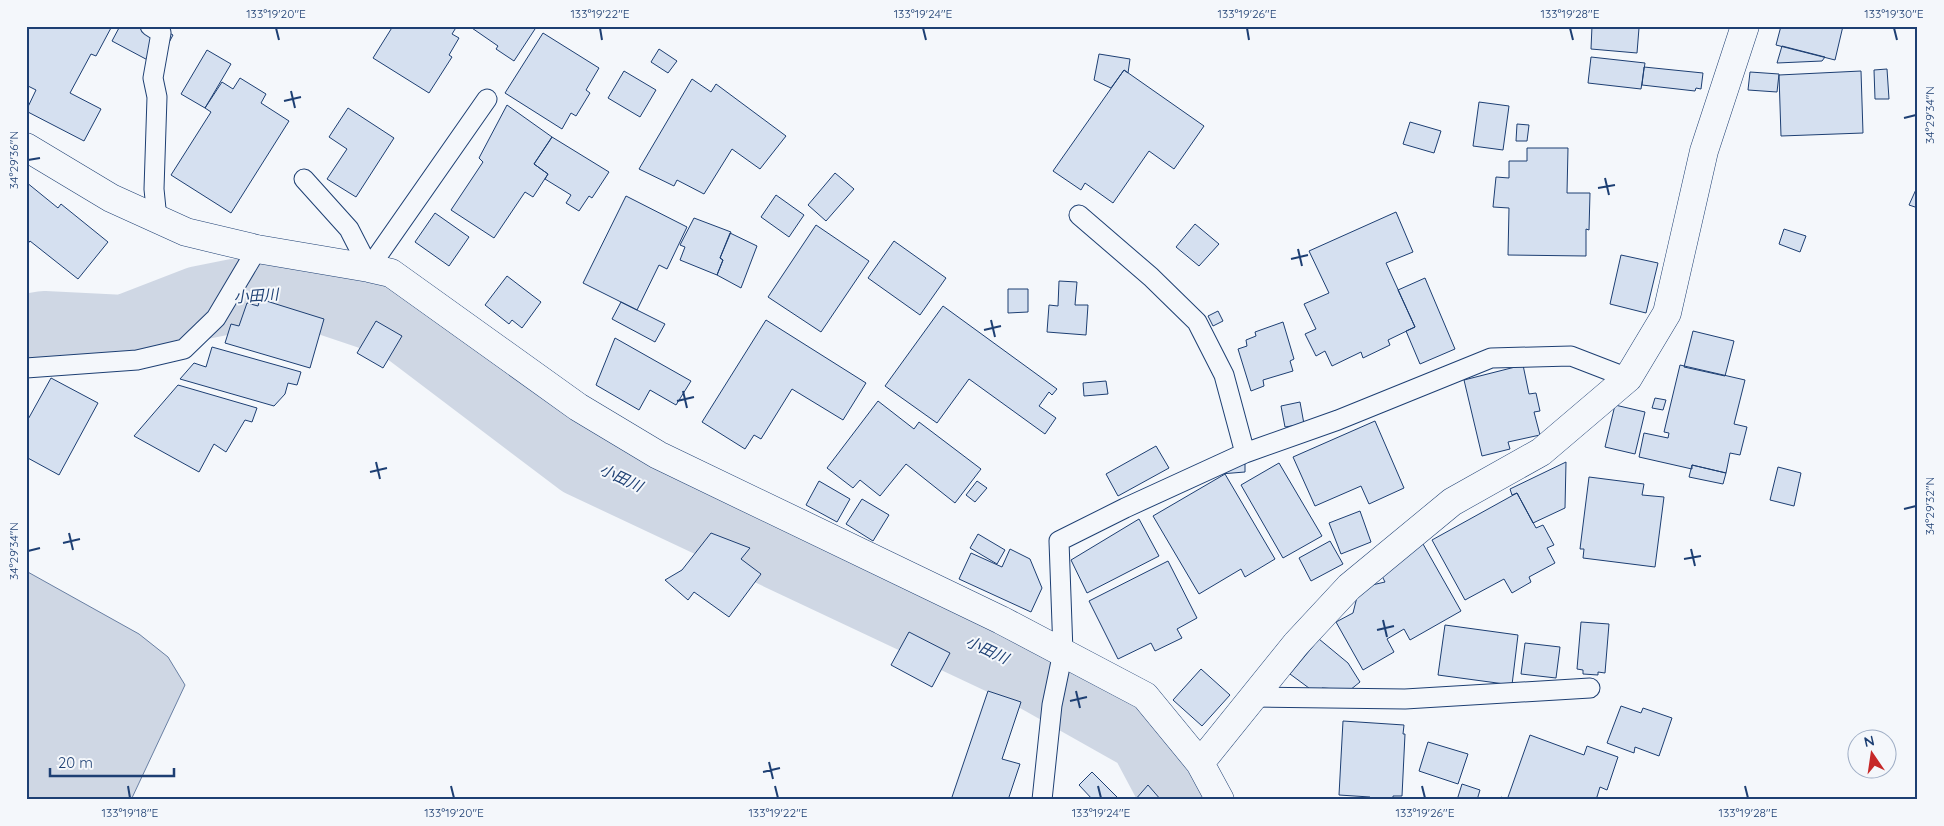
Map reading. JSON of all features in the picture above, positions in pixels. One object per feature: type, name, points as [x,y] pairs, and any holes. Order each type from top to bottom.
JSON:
[{"type":"street","points":[[1200,763],[1296,644],[1349,587],[1452,502],[1541,452],[1628,378],[1667,313],[1704,151],[1745,26]]},
{"type":"street","points":[[26,147],[111,198],[251,259],[369,268],[391,273],[578,407],[658,455],[791,518],[1062,656],[1145,696],[1200,763],[1220,800]]},
{"type":"lane","points":[[157,219],[154,189],[157,97],[153,78],[159,29]]},
{"type":"lane","points":[[304,179],[348,228],[369,268],[487,99]]},
{"type":"lane","points":[[1078,215],[1150,277],[1197,322],[1224,375],[1245,453]]},
{"type":"lane","points":[[26,368],[137,360],[184,349],[216,318],[251,259]]},
{"type":"lane","points":[[1042,800],[1052,706],[1062,656],[1059,541],[1125,508],[1245,453],[1338,420],[1491,358],[1571,356],[1628,378]]},
{"type":"lane","points":[[1255,697],[1405,699],[1590,688]]},
{"type":"shaded area","points":[[26,571],[139,634],[168,657],[185,685],[131,800],[26,800]]},
{"type":"building","points":[[30,26],[112,26],[96,56],[91,54],[70,93],[101,109],[84,141],[26,111],[36,90],[26,85],[26,34]]},
{"type":"building","points":[[120,26],[157,26],[173,35],[157,65],[112,41]]},
{"type":"building","points":[[393,26],[457,26],[452,34],[459,38],[449,55],[452,57],[429,93],[373,58]]},
{"type":"building","points":[[469,26],[532,26],[535,29],[514,61],[496,49],[498,46]]},
{"type":"building","points":[[1592,26],[1639,28],[1637,53],[1591,49]]},
{"type":"building","points":[[1781,26],[1843,26],[1835,60],[1776,45]]},
{"type":"building","points":[[543,33],[599,68],[586,90],[590,93],[576,116],[571,113],[562,129],[505,93]]},
{"type":"building","points":[[1782,46],[1825,57],[1822,61],[1777,63]]},
{"type":"building","points":[[659,49],[677,61],[668,73],[651,62]]},
{"type":"building","points":[[207,50],[231,64],[205,108],[181,94]]},
{"type":"building","points":[[1099,54],[1130,59],[1128,73],[1124,70],[1111,88],[1094,80]]},
{"type":"building","points":[[1591,57],[1645,63],[1641,89],[1588,83]]},
{"type":"building","points":[[1644,67],[1703,73],[1701,89],[1696,88],[1695,91],[1642,85]]},
{"type":"building","points":[[1887,69],[1889,99],[1875,99],[1874,70]]},
{"type":"building","points":[[1124,70],[1204,126],[1174,169],[1149,151],[1113,203],[1085,183],[1081,190],[1053,171]]},
{"type":"building","points":[[624,71],[656,90],[640,117],[608,98]]},
{"type":"building","points":[[1861,71],[1863,133],[1781,136],[1779,75]]},
{"type":"building","points":[[1750,72],[1779,74],[1777,92],[1748,90]]},
{"type":"building","points":[[240,78],[266,94],[261,103],[289,121],[231,213],[171,175],[211,112],[205,108],[222,82],[233,89]]},
{"type":"building","points":[[692,79],[711,92],[716,84],[786,136],[760,169],[732,149],[704,194],[677,180],[674,186],[639,169]]},
{"type":"building","points":[[1479,102],[1509,106],[1503,150],[1473,146]]},
{"type":"building","points":[[507,105],[552,137],[534,164],[548,174],[533,197],[525,192],[494,238],[451,210],[483,162],[479,158]]},
{"type":"building","points":[[348,108],[394,138],[356,197],[327,179],[347,149],[329,137]]},
{"type":"building","points":[[1410,122],[1441,131],[1434,153],[1403,144]]},
{"type":"building","points":[[1517,124],[1529,125],[1527,141],[1516,141]]},
{"type":"building","points":[[552,137],[609,172],[592,198],[589,196],[579,211],[566,203],[571,195],[545,179],[548,174],[534,164]]},
{"type":"building","points":[[1527,148],[1568,148],[1567,193],[1590,193],[1589,230],[1586,229],[1586,256],[1508,255],[1509,208],[1493,207],[1496,177],[1509,178],[1509,161],[1527,161]]},
{"type":"building","points":[[835,173],[854,189],[826,221],[808,205]]},
{"type":"building","points":[[26,182],[58,208],[61,204],[108,242],[78,279],[30,241],[26,246]]},
{"type":"building","points":[[1918,185],[1918,208],[1909,205]]},
{"type":"building","points":[[776,195],[804,215],[789,237],[761,217]]},
{"type":"building","points":[[626,196],[687,227],[667,269],[659,265],[637,310],[583,283]]},
{"type":"building","points":[[1396,212],[1413,252],[1386,263],[1415,327],[1388,340],[1390,345],[1363,358],[1361,352],[1332,366],[1325,351],[1316,356],[1305,334],[1316,329],[1304,304],[1329,293],[1309,251]]},
{"type":"building","points":[[435,213],[469,237],[449,266],[415,242]]},
{"type":"building","points":[[694,218],[731,232],[720,258],[723,260],[717,275],[680,260],[685,247],[680,245]]},
{"type":"building","points":[[1195,224],[1219,244],[1199,266],[1176,247]]},
{"type":"building","points":[[816,225],[869,261],[821,332],[768,297]]},
{"type":"building","points":[[1784,229],[1806,236],[1800,252],[1779,244]]},
{"type":"building","points":[[730,233],[757,246],[741,288],[717,275],[723,260],[720,258]]},
{"type":"building","points":[[894,241],[946,278],[920,315],[868,278]]},
{"type":"building","points":[[1621,255],[1658,263],[1646,313],[1610,304]]},
{"type":"building","points":[[507,276],[541,302],[522,328],[512,320],[509,324],[485,305]]},
{"type":"building","points":[[1425,278],[1455,349],[1420,364],[1406,331],[1415,327],[1398,290]]},
{"type":"building","points":[[1059,281],[1077,282],[1075,305],[1088,305],[1086,335],[1047,332],[1049,305],[1058,306]]},
{"type":"building","points":[[1008,289],[1028,289],[1028,312],[1008,313]]},
{"type":"building","points":[[260,299],[324,319],[310,368],[225,343],[231,324],[239,326],[247,303],[258,306]]},
{"type":"building","points":[[621,302],[665,324],[655,342],[612,319]]},
{"type":"building","points":[[943,306],[1057,389],[1052,395],[1049,392],[1039,406],[1056,418],[1045,434],[969,379],[937,423],[885,386]]},
{"type":"building","points":[[1218,311],[1223,321],[1213,326],[1208,316]]},
{"type":"building","points":[[766,320],[866,383],[843,420],[792,389],[761,439],[754,435],[745,449],[702,422]]},
{"type":"building","points":[[376,321],[402,336],[383,368],[357,353]]},
{"type":"building","points":[[1283,322],[1294,359],[1290,361],[1293,371],[1263,380],[1264,386],[1251,391],[1238,349],[1247,346],[1246,340],[1256,336],[1255,332]]},
{"type":"building","points":[[1693,331],[1734,341],[1725,376],[1684,367]]},
{"type":"building","points":[[615,338],[691,381],[676,405],[650,390],[639,410],[596,385]]},
{"type":"building","points":[[212,347],[301,372],[297,385],[288,383],[285,394],[274,406],[180,379],[194,363],[206,367]]},
{"type":"building","points":[[1523,365],[1529,394],[1536,393],[1540,411],[1534,412],[1540,435],[1508,442],[1510,449],[1482,456],[1464,380]]},
{"type":"building","points":[[1680,365],[1745,380],[1734,424],[1747,427],[1740,455],[1730,453],[1726,473],[1692,465],[1692,469],[1639,457],[1644,433],[1668,438],[1669,433],[1664,432]]},
{"type":"building","points":[[51,378],[98,403],[59,475],[26,457],[26,423]]},
{"type":"building","points":[[1106,381],[1108,394],[1084,396],[1083,383]]},
{"type":"building","points":[[178,385],[257,408],[252,422],[245,420],[226,452],[214,444],[199,472],[134,436]]},
{"type":"building","points":[[1655,398],[1666,400],[1663,410],[1652,408]]},
{"type":"building","points":[[878,401],[914,429],[919,422],[981,469],[955,503],[906,464],[880,496],[860,480],[853,488],[827,468]]},
{"type":"building","points":[[1300,402],[1304,424],[1285,427],[1281,406]]},
{"type":"building","points":[[1615,405],[1645,412],[1635,454],[1605,447]]},
{"type":"building","points":[[1375,421],[1404,488],[1369,504],[1361,486],[1315,506],[1293,457]]},
{"type":"building","points":[[1156,446],[1169,468],[1118,496],[1106,474]]},
{"type":"building","points":[[1566,462],[1565,508],[1533,523],[1517,493],[1512,495],[1510,489]]},
{"type":"building","points":[[1279,463],[1322,536],[1283,558],[1241,485]]},
{"type":"building","points":[[1245,464],[1245,472],[1220,474],[1219,465]]},
{"type":"building","points":[[1692,465],[1726,473],[1723,484],[1689,477]]},
{"type":"building","points":[[1778,467],[1801,473],[1794,506],[1770,500]]},
{"type":"building","points":[[1225,474],[1275,559],[1245,577],[1241,569],[1199,594],[1153,516]]},
{"type":"building","points":[[1589,477],[1644,484],[1642,495],[1664,497],[1655,567],[1583,558],[1584,549],[1580,549]]},
{"type":"building","points":[[819,481],[850,499],[837,522],[806,505]]},
{"type":"building","points":[[977,481],[987,488],[975,502],[966,495]]},
{"type":"building","points":[[1517,493],[1536,528],[1543,525],[1554,545],[1547,548],[1555,563],[1529,577],[1531,582],[1512,593],[1504,579],[1465,600],[1432,540]]},
{"type":"building","points":[[862,499],[889,515],[873,541],[846,524]]},
{"type":"building","points":[[1360,511],[1371,542],[1341,554],[1329,523]]},
{"type":"building","points":[[1139,519],[1159,556],[1087,593],[1071,560]]},
{"type":"building","points":[[711,533],[750,548],[741,559],[761,574],[729,617],[694,592],[688,600],[665,580],[682,570]]},
{"type":"building","points":[[978,534],[1005,550],[997,564],[970,548]]},
{"type":"building","points":[[1330,541],[1343,564],[1311,581],[1299,558]]},
{"type":"building","points":[[1423,544],[1461,611],[1410,640],[1404,629],[1387,639],[1394,652],[1363,670],[1336,622],[1353,613],[1358,593],[1372,585],[1385,582],[1382,576],[1397,558]]},
{"type":"building","points":[[1010,549],[1030,559],[1042,588],[1031,612],[959,579],[971,553],[1002,567]]},
{"type":"building","points":[[1168,561],[1197,618],[1177,629],[1182,638],[1155,651],[1151,643],[1118,659],[1089,601]]},
{"type":"building","points":[[1581,622],[1609,624],[1605,673],[1598,672],[1598,675],[1583,674],[1583,670],[1577,669]]},
{"type":"building","points":[[1445,625],[1518,635],[1512,685],[1438,675]]},
{"type":"building","points":[[909,632],[950,653],[932,687],[891,665]]},
{"type":"building","points":[[1319,639],[1348,663],[1360,682],[1350,690],[1322,688],[1317,694],[1290,674]]},
{"type":"building","points":[[1525,643],[1560,647],[1556,678],[1521,674]]},
{"type":"building","points":[[1201,669],[1230,695],[1202,726],[1173,700]]},
{"type":"building","points":[[988,691],[1021,702],[1002,759],[1020,764],[1008,800],[951,800]]},
{"type":"building","points":[[1621,706],[1641,713],[1643,708],[1672,718],[1659,756],[1635,747],[1634,753],[1607,743]]},
{"type":"building","points":[[1343,721],[1404,725],[1402,796],[1393,796],[1393,800],[1369,800],[1370,797],[1339,795]]},
{"type":"building","points":[[1530,735],[1584,755],[1587,746],[1618,757],[1607,790],[1600,787],[1596,800],[1507,800]]},
{"type":"building","points":[[1428,742],[1468,754],[1458,784],[1419,771]]},
{"type":"building","points":[[1092,772],[1120,800],[1093,800],[1079,785]]},
{"type":"building","points":[[1462,784],[1480,790],[1477,800],[1457,800]]},
{"type":"building","points":[[1148,785],[1161,800],[1135,800]]},
{"type":"waterway","name":"小田川","points":[[26,331],[44,328],[124,332],[199,303],[234,296],[309,292],[401,323],[582,460],[1028,670],[1145,736],[1179,800]]}]
